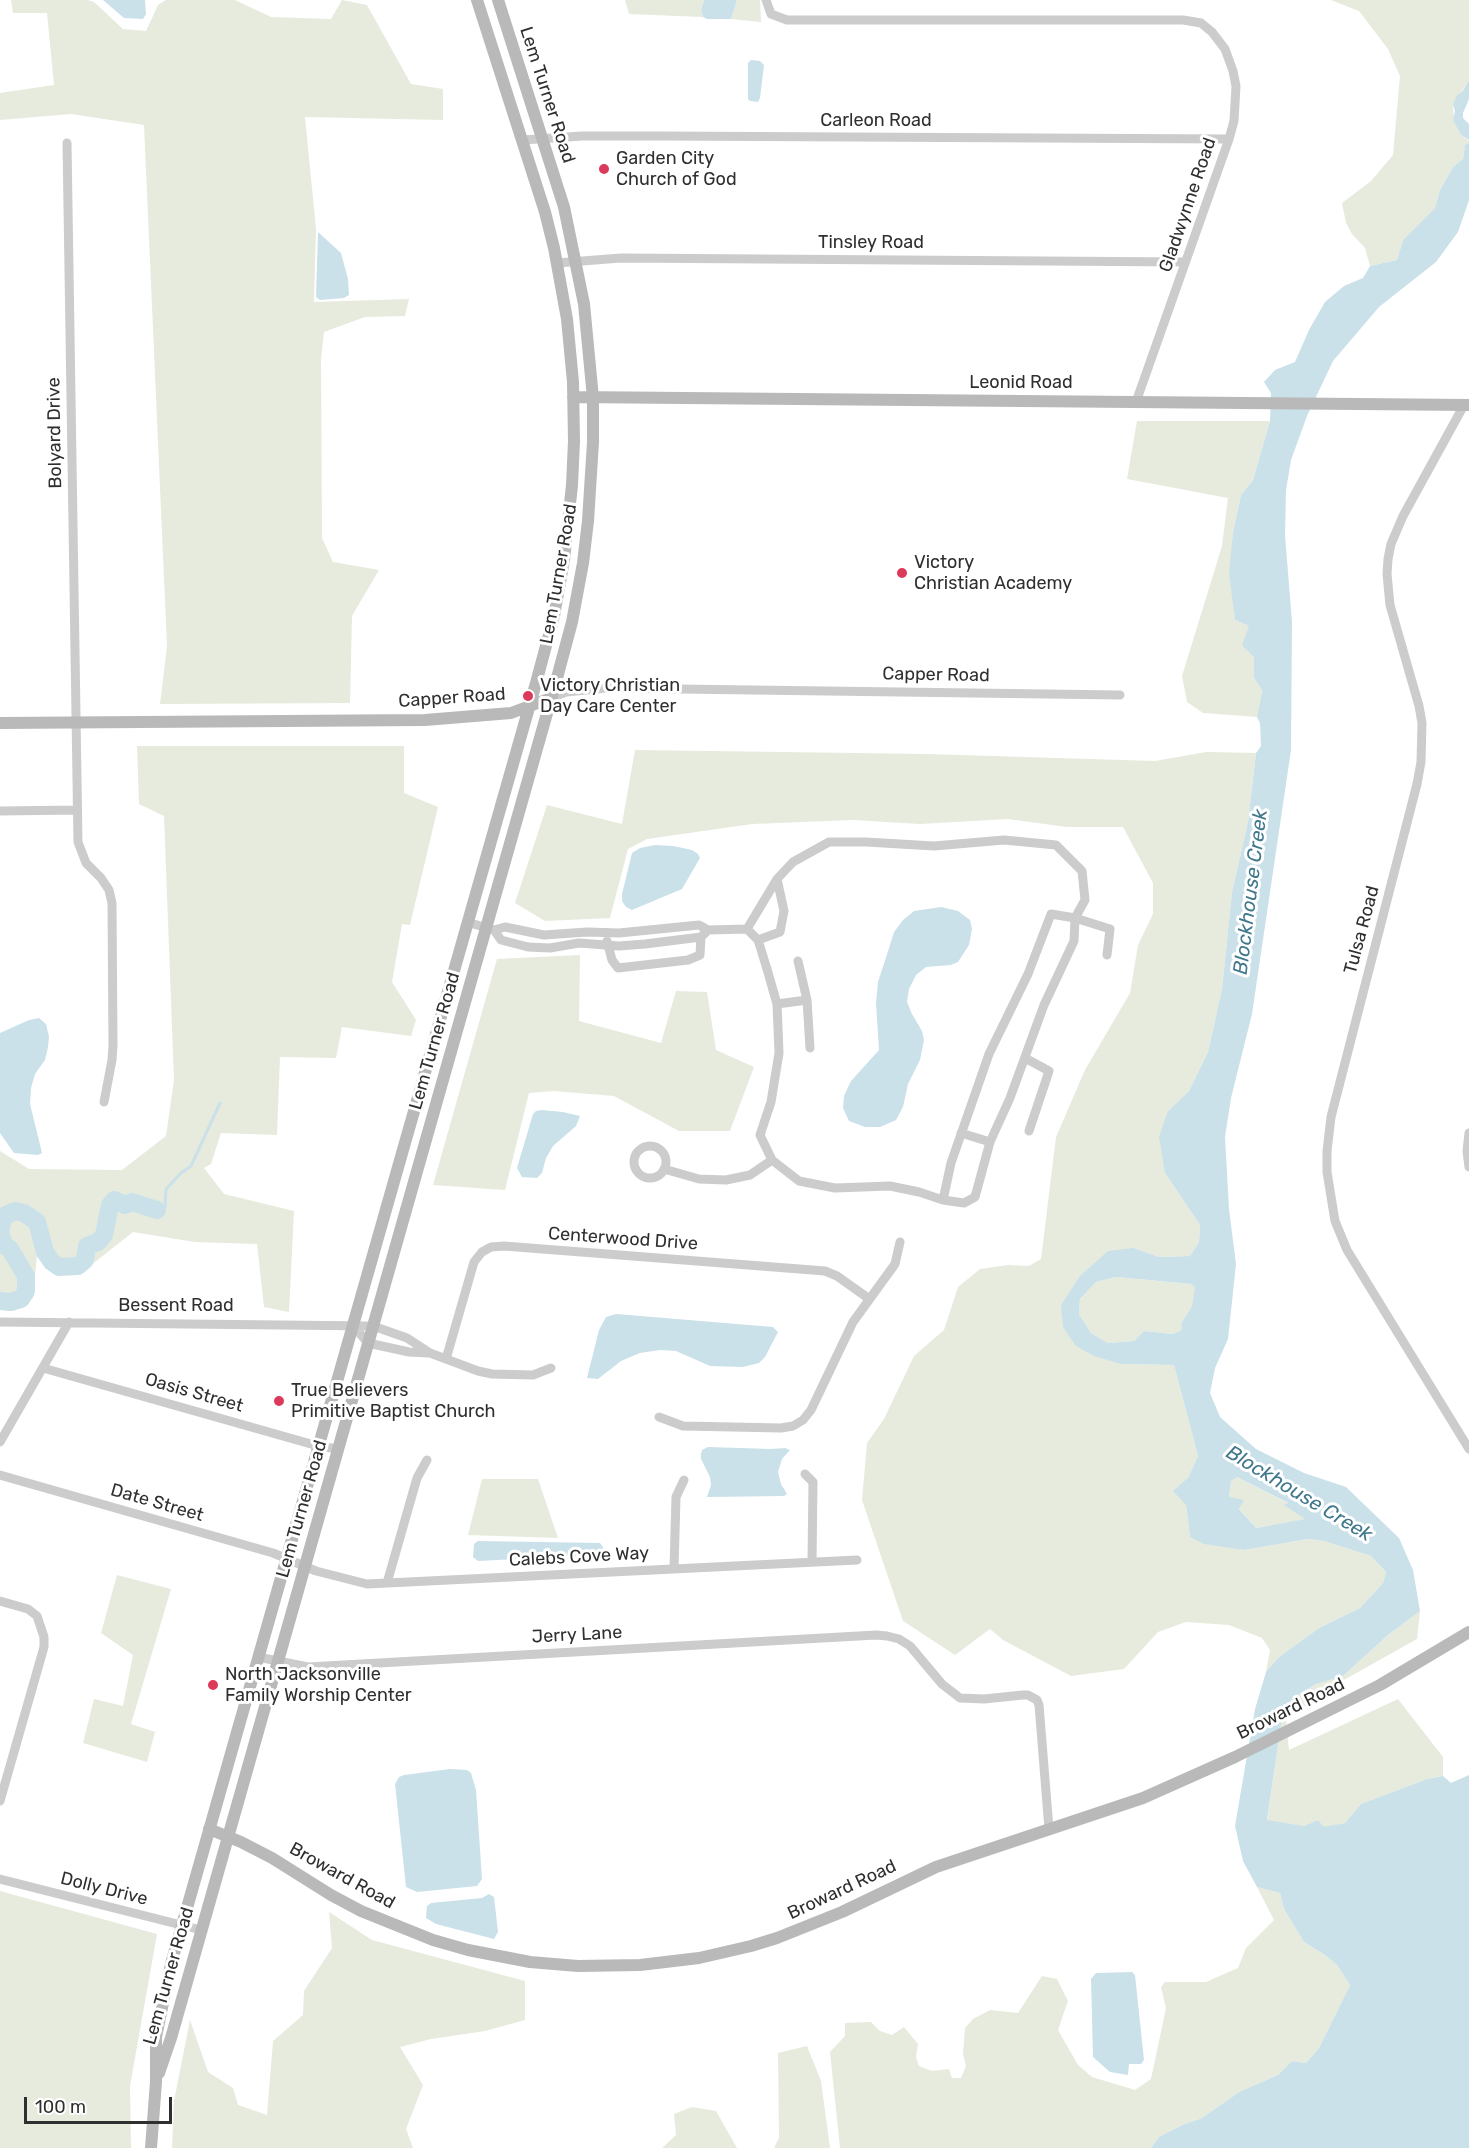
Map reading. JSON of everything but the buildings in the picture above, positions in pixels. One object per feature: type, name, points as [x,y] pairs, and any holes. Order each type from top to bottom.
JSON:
[{"type":"main road","name":"Lem Turner Road","points":[[151,2148],[156,2082],[156,2037],[169,1973],[529,706],[554,616],[566,545],[572,485],[573,397],[568,328],[545,212],[477,0]]},
{"type":"main road","name":"Lem Turner Road","points":[[156,2082],[171,2038],[428,1131],[490,929],[572,622],[583,563],[592,473],[593,398],[586,316],[564,207],[498,0]]},
{"type":"main road","name":"Leonid Road","points":[[573,397],[1466,405]]},
{"type":"main road","name":"Capper Road","points":[[0,723],[424,720],[511,713],[551,698]]},
{"type":"main road","points":[[409,1126],[428,1131]]},
{"type":"main road","name":"Broward Road","points":[[209,1829],[272,1858],[359,1910],[433,1940],[468,1950],[530,1962],[578,1966],[681,1961],[751,1946],[833,1916],[936,1867],[1143,1798],[1235,1757],[1380,1685],[1469,1632]]},
{"type":"street","name":"Gladwynne Road","points":[[766,0],[771,14],[787,20],[1183,20],[1201,23],[1212,32],[1225,49],[1236,86],[1236,100],[1229,139],[1136,402]]},
{"type":"street","name":"Carleon Road","points":[[523,140],[662,135],[1229,139]]},
{"type":"street","name":"Bolyard Drive","points":[[67,143],[78,842],[86,863],[109,890],[112,903],[113,1046],[104,1102]]},
{"type":"street","name":"Tinsley Road","points":[[557,264],[621,258],[1185,262]]},
{"type":"street","name":"Tulsa Road","points":[[1466,405],[1403,516],[1391,544],[1388,559],[1390,604],[1422,723],[1421,762],[1418,784],[1331,1117],[1327,1151],[1330,1195],[1335,1221],[1344,1243],[1469,1449]]},
{"type":"street","name":"Capper Road","points":[[551,698],[566,692],[606,688],[1120,695]]},
{"type":"street","points":[[0,811],[77,810]]},
{"type":"street","points":[[1004,840],[1056,845],[1082,871],[1085,900],[1075,918],[1074,941],[1044,1005],[990,1142],[975,1197],[964,1203],[890,1186],[835,1188],[799,1181],[772,1160],[760,1135],[771,1102],[779,1053],[777,1004],[758,940],[747,928],[777,879],[793,862],[829,842],[934,846],[1004,840]]},
{"type":"street","points":[[758,940],[780,932],[784,911],[777,879]]},
{"type":"street","points":[[944,1200],[951,1163],[989,1054],[1028,974],[1051,914],[1075,918],[1110,929],[1107,955]]},
{"type":"street","points":[[467,922],[490,929],[505,927],[544,935],[607,933],[699,925],[705,933],[700,955],[687,960],[618,968],[612,960],[607,933]]},
{"type":"street","points":[[490,929],[501,940],[528,947],[550,948],[579,944],[645,944],[747,928]]},
{"type":"street","points":[[798,961],[807,1000],[810,1048]]},
{"type":"street","points":[[777,1004],[807,1000]]},
{"type":"street","points":[[1025,1058],[1048,1071],[1029,1131]]},
{"type":"street","points":[[1469,1132],[1467,1151],[1469,1167]]},
{"type":"street","points":[[961,1133],[990,1142]]},
{"type":"street","points":[[664,1169],[699,1179],[726,1180],[750,1175],[772,1160]]},
{"type":"street","points":[[658,1417],[682,1426],[781,1428],[793,1426],[803,1420],[811,1410],[852,1322],[895,1264],[900,1242]]},
{"type":"street","name":"Centerwood Drive","points":[[446,1359],[474,1262],[482,1252],[491,1247],[504,1246],[825,1271],[837,1276],[868,1299]]},
{"type":"street","name":"Bessent Road","points":[[0,1322],[352,1324],[373,1326],[407,1338],[430,1353],[492,1374],[533,1375],[551,1368]]},
{"type":"street","points":[[0,1442],[69,1322]]},
{"type":"street","points":[[352,1324],[368,1343]]},
{"type":"street","name":"Bessent Road","points":[[368,1343],[408,1352],[430,1353]]},
{"type":"street","name":"Oasis Street","points":[[43,1368],[318,1446],[338,1449]]},
{"type":"street","points":[[387,1583],[417,1478],[426,1460]]},
{"type":"street","points":[[805,1474],[813,1482],[812,1562]]},
{"type":"street","name":"Date Street","points":[[0,1475],[286,1558],[305,1566]]},
{"type":"street","points":[[674,1569],[676,1497],[684,1480]]},
{"type":"street","name":"Calebs Cove Way","points":[[305,1566],[367,1584],[857,1560]]},
{"type":"street","points":[[0,1600],[28,1609],[37,1616],[44,1636],[44,1647],[0,1800]]},
{"type":"street","name":"Jerry Lane","points":[[258,1657],[308,1667],[876,1635],[899,1639],[910,1646],[942,1684],[960,1698],[984,1700],[1028,1695],[1036,1700],[1039,1705],[1049,1829]]},
{"type":"street","name":"Dolly Drive","points":[[0,1879],[201,1930]]},
{"type":"shaded area","points":[[11,0],[88,0],[94,2],[123,29],[146,31],[158,5],[166,0],[235,0],[271,17],[331,19],[342,0],[367,5],[411,84],[443,89],[443,120],[305,117],[316,229],[314,302],[409,299],[405,316],[365,317],[324,332],[321,359],[322,538],[333,562],[379,570],[352,616],[350,703],[160,704],[167,646],[144,125],[71,114],[0,120],[0,93],[54,85],[47,13],[13,13]]},
{"type":"shaded area","points":[[625,0],[704,0],[701,10],[703,17],[629,14]]},
{"type":"shaded area","points":[[737,0],[760,0],[761,22],[731,19]]},
{"type":"shaded area","points":[[1331,0],[1469,0],[1469,80],[1453,105],[1454,120],[1461,135],[1469,143],[1465,145],[1463,159],[1453,167],[1440,190],[1435,208],[1403,240],[1397,260],[1370,266],[1365,248],[1352,234],[1346,223],[1342,203],[1371,181],[1393,155],[1400,76],[1388,49],[1359,11]]},
{"type":"shaded area","points":[[1137,421],[1270,421],[1253,480],[1241,495],[1233,532],[1230,574],[1235,620],[1249,626],[1254,657],[1254,678],[1262,690],[1257,717],[1203,713],[1187,702],[1182,676],[1222,546],[1228,498],[1127,479]]},
{"type":"shaded area","points":[[137,746],[404,746],[404,793],[438,807],[410,925],[402,924],[392,982],[416,1020],[411,1036],[342,1027],[336,1058],[280,1057],[277,1135],[221,1133],[211,1164],[204,1168],[224,1194],[294,1211],[289,1312],[264,1307],[257,1244],[195,1242],[133,1232],[86,1269],[59,1272],[37,1255],[33,1298],[14,1311],[0,1310],[0,1151],[29,1169],[122,1170],[166,1136],[174,1080],[164,816],[139,804]]},
{"type":"shaded area","points":[[635,750],[927,754],[1155,761],[1206,752],[1256,753],[1248,822],[1232,892],[1222,989],[1208,1052],[1189,1091],[1168,1111],[1165,1173],[1200,1225],[1199,1242],[1190,1256],[1159,1257],[1134,1248],[1061,1305],[1121,1364],[1174,1365],[1198,1456],[1188,1478],[1186,1505],[1190,1537],[1244,1550],[1308,1539],[1324,1541],[1371,1556],[1386,1572],[1383,1583],[1360,1608],[1319,1628],[1279,1657],[1266,1672],[1270,1650],[1262,1638],[1229,1625],[1186,1622],[1158,1632],[1124,1669],[1071,1676],[1003,1640],[990,1629],[955,1655],[903,1621],[862,1500],[867,1443],[884,1419],[914,1356],[944,1330],[958,1287],[980,1269],[1008,1265],[1029,1266],[1041,1259],[1056,1137],[1085,1070],[1130,993],[1138,945],[1153,914],[1153,883],[1123,827],[1067,827],[1008,819],[920,824],[853,820],[752,824],[647,839],[628,849],[610,918],[545,921],[515,903],[547,805],[622,824]]},
{"type":"shaded area","points":[[580,955],[579,1021],[661,1043],[676,991],[707,992],[716,1050],[754,1067],[730,1131],[679,1131],[614,1096],[554,1091],[529,1093],[505,1190],[433,1185],[497,959]]},
{"type":"shaded area","points":[[1116,1277],[1191,1284],[1196,1287],[1192,1306],[1181,1324],[1183,1330],[1173,1334],[1144,1331],[1134,1341],[1108,1343],[1091,1333],[1079,1314],[1080,1299],[1096,1282]]},
{"type":"shaded area","points":[[1237,1477],[1289,1504],[1306,1519],[1256,1528],[1229,1497],[1231,1481]]},
{"type":"shaded area","points":[[482,1479],[538,1479],[558,1538],[468,1535]]},
{"type":"shaded area","points":[[117,1575],[171,1589],[131,1724],[155,1732],[147,1762],[83,1743],[94,1699],[123,1706],[133,1655],[101,1633]]},
{"type":"shaded area","points":[[1420,1611],[1417,1639],[1342,1681],[1286,1719],[1289,1750],[1398,1699],[1443,1757],[1443,1776],[1427,1779],[1361,1804],[1345,1823],[1324,1828],[1318,1820],[1304,1826],[1267,1821],[1283,1712],[1296,1696],[1316,1684],[1343,1676],[1388,1635]]},
{"type":"shaded area","points":[[1257,1887],[1280,1893],[1284,1909],[1304,1942],[1337,1965],[1350,1985],[1319,2048],[1306,2063],[1292,2061],[1278,2075],[1239,2092],[1202,2118],[1159,2137],[1151,2148],[840,2148],[830,2052],[845,2036],[845,2023],[871,2022],[880,2031],[892,2035],[904,2027],[918,2044],[916,2057],[919,2066],[932,2071],[949,2069],[952,2078],[961,2078],[966,2066],[963,2054],[965,2028],[973,2019],[990,2010],[1018,2013],[1042,1976],[1057,1979],[1068,2001],[1058,2030],[1078,2065],[1092,2077],[1135,2090],[1151,2079],[1166,2008],[1161,1987],[1165,1982],[1206,1982],[1238,1968],[1246,1948],[1274,1920]]},
{"type":"shaded area","points":[[0,1891],[157,1934],[130,2086],[131,2148],[0,2148]]},
{"type":"shaded area","points":[[329,1912],[372,1940],[525,1981],[525,2020],[485,2031],[431,2039],[400,2047],[423,2085],[406,2129],[413,2148],[172,2148],[174,2101],[190,2020],[208,2072],[233,2088],[238,2105],[267,2115],[273,2041],[303,2015],[304,1991],[332,1948]]},
{"type":"shaded area","points":[[807,2046],[821,2081],[830,2148],[774,2148],[779,2138],[778,2053]]},
{"type":"shaded area","points":[[692,2107],[716,2111],[737,2148],[662,2148],[676,2135],[674,2114]]},
{"type":"water","points":[[103,0],[145,0],[146,14],[143,19],[124,18]]},
{"type":"water","points":[[704,0],[737,0],[731,19],[703,17],[701,10]]},
{"type":"water","points":[[751,60],[760,61],[764,65],[758,102],[748,99],[748,63]]},
{"type":"water","points":[[1469,80],[1469,99],[1463,118],[1469,124],[1469,140],[1461,135],[1453,120],[1455,111],[1453,105],[1457,95],[1462,92]]},
{"type":"water","name":"Blockhouse Creek","points":[[1469,143],[1469,200],[1458,232],[1436,262],[1379,307],[1333,361],[1307,416],[1291,460],[1286,490],[1285,535],[1292,622],[1291,750],[1252,1014],[1231,1098],[1225,1137],[1229,1209],[1236,1264],[1228,1339],[1215,1368],[1210,1393],[1220,1417],[1256,1449],[1304,1473],[1346,1487],[1399,1538],[1413,1570],[1420,1611],[1388,1635],[1343,1676],[1316,1684],[1296,1696],[1283,1712],[1267,1820],[1304,1826],[1318,1820],[1324,1827],[1345,1823],[1361,1804],[1427,1779],[1443,1776],[1451,1783],[1469,1775],[1469,2148],[1151,2148],[1159,2137],[1202,2118],[1239,2092],[1278,2075],[1292,2061],[1306,2063],[1319,2048],[1350,1985],[1337,1965],[1304,1942],[1284,1909],[1280,1893],[1257,1887],[1243,1861],[1235,1826],[1255,1709],[1266,1672],[1279,1657],[1319,1628],[1360,1608],[1383,1583],[1386,1572],[1371,1556],[1324,1541],[1308,1539],[1244,1550],[1204,1544],[1190,1537],[1186,1505],[1173,1491],[1188,1478],[1198,1456],[1174,1365],[1121,1364],[1094,1356],[1076,1346],[1063,1327],[1061,1305],[1080,1276],[1108,1251],[1134,1248],[1159,1257],[1190,1256],[1199,1242],[1200,1225],[1165,1173],[1159,1137],[1168,1111],[1189,1091],[1208,1052],[1222,989],[1232,892],[1248,822],[1256,753],[1261,746],[1260,723],[1257,717],[1262,690],[1254,678],[1254,657],[1242,645],[1249,626],[1235,620],[1229,574],[1233,532],[1241,495],[1253,480],[1270,421],[1271,393],[1264,382],[1275,370],[1295,362],[1325,302],[1344,286],[1363,278],[1370,266],[1397,260],[1403,240],[1435,208],[1440,190],[1453,167],[1463,159],[1465,145]],"holes":[[[1116,1277],[1191,1284],[1195,1287],[1192,1306],[1181,1324],[1182,1330],[1173,1334],[1144,1331],[1134,1341],[1108,1343],[1091,1333],[1079,1314],[1080,1299],[1096,1282]],[[1237,1477],[1288,1503],[1284,1505],[1305,1519],[1256,1528],[1239,1509],[1244,1500],[1229,1497],[1231,1481]]]},
{"type":"water","points":[[318,232],[341,253],[348,279],[349,295],[344,298],[320,300],[316,297]]},
{"type":"water","points":[[655,845],[692,850],[700,858],[682,889],[632,910],[622,901],[622,894],[632,853],[640,848]]},
{"type":"water","points":[[941,907],[958,911],[970,920],[972,929],[969,945],[958,962],[951,965],[926,967],[916,975],[909,989],[907,1002],[922,1031],[924,1040],[920,1060],[908,1084],[903,1107],[896,1120],[880,1127],[865,1127],[849,1121],[843,1108],[844,1096],[851,1081],[879,1050],[876,1003],[878,982],[894,932],[914,911]]},
{"type":"water","points":[[39,1018],[46,1024],[49,1037],[48,1047],[45,1060],[35,1074],[30,1104],[42,1153],[38,1155],[14,1153],[0,1133],[0,1033]]},
{"type":"water","points":[[542,1110],[580,1116],[576,1126],[553,1146],[546,1158],[542,1173],[537,1178],[522,1177],[517,1168],[533,1114]]},
{"type":"water","points":[[616,1314],[773,1327],[778,1332],[765,1357],[759,1363],[743,1367],[710,1366],[676,1351],[660,1350],[640,1353],[621,1361],[598,1379],[587,1378],[599,1330],[606,1317]]},
{"type":"water","points":[[708,1447],[785,1448],[790,1450],[782,1459],[778,1472],[787,1494],[784,1496],[707,1497],[711,1485],[710,1477],[701,1459],[701,1454],[702,1450]]},
{"type":"water","points":[[478,1541],[600,1543],[603,1547],[602,1553],[597,1555],[478,1561],[473,1557],[474,1544]]},
{"type":"water","points":[[450,1769],[467,1770],[471,1773],[476,1790],[482,1879],[477,1886],[417,1892],[406,1887],[395,1784],[399,1777],[404,1775]]},
{"type":"water","points":[[489,1894],[494,1897],[498,1932],[494,1939],[436,1924],[426,1918],[427,1906],[431,1903],[482,1898]]},
{"type":"water","points":[[1132,1972],[1135,1975],[1144,2060],[1141,2064],[1129,2064],[1128,2075],[1110,2072],[1093,2057],[1091,1979],[1096,1973]]},
{"type":"waterway","points":[[157,1210],[165,1207],[166,1189],[191,1166],[220,1103]]},
{"type":"waterway","points":[[0,1301],[10,1302],[21,1299],[26,1291],[26,1276],[10,1249],[5,1246],[0,1233],[6,1215],[15,1211],[24,1213],[37,1222],[45,1252],[59,1267],[78,1266],[85,1260],[87,1246],[98,1242],[104,1235],[110,1205],[114,1200],[125,1205],[132,1202],[157,1210]]},
{"type":"place","name":"Garden City Church of God","points":[[604,169]]},
{"type":"place","name":"Victory Christian Academy","points":[[902,573]]},
{"type":"place","name":"Victory Christian Day Care Center","points":[[528,696]]},
{"type":"place","name":"True Believers Primitive Baptist Church","points":[[279,1401]]},
{"type":"place","name":"North Jacksonville Family Worship Center","points":[[213,1685]]}]
